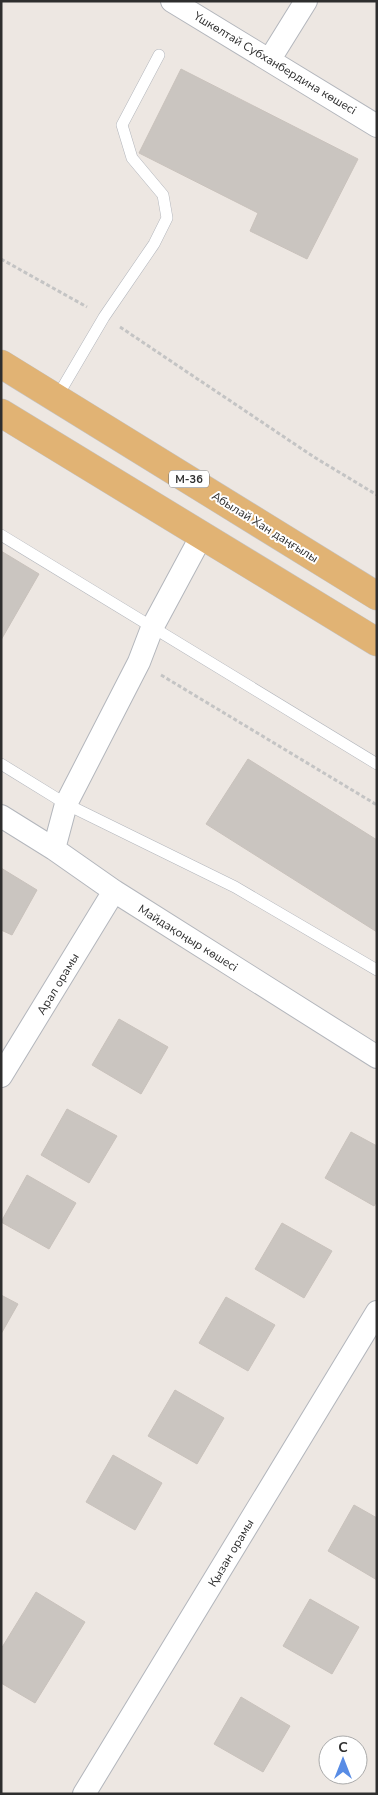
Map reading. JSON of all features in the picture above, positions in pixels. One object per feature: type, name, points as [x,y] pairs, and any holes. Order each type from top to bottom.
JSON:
[{"type":"main road","name":"Абылай Хан даңғылы","points":[[1,364],[377,596]]},
{"type":"main road","points":[[1,413],[377,642]]},
{"type":"street","name":"Үшкөлтай Субханбердина көшесі","points":[[172,1],[377,126]]},
{"type":"street","points":[[270,59],[306,1]]},
{"type":"street","points":[[54,849],[66,804],[139,662],[152,628],[202,535]]},
{"type":"street","name":"Майдақоңыр көшесі","points":[[1,816],[54,849],[114,891],[377,1057]]},
{"type":"street","name":"Арал орамы","points":[[1,1076],[114,891]]},
{"type":"street","name":"Қызан орамы","points":[[84,1794],[377,1312]]},
{"type":"lane","points":[[57,397],[104,317],[154,244],[167,218],[163,195],[132,158],[122,125],[159,55]]},
{"type":"lane","points":[[1,535],[377,764]]},
{"type":"lane","points":[[1,764],[66,804],[235,887],[377,970]]},
{"type":"path","points":[[1,259],[104,317],[314,456],[377,495]]},
{"type":"path","points":[[139,662],[377,805]]},
{"type":"building","points":[[181,69],[358,159],[307,259],[250,231],[258,213],[139,153]]},
{"type":"building","points":[[1,551],[39,574],[1,640]]},
{"type":"building","points":[[248,759],[377,840],[377,932],[206,824]]},
{"type":"building","points":[[1,868],[37,890],[12,935],[1,930]]},
{"type":"building","points":[[119,1019],[168,1047],[141,1094],[92,1065]]},
{"type":"building","points":[[67,1109],[117,1136],[89,1183],[41,1155]]},
{"type":"building","points":[[351,1132],[377,1146],[377,1201],[374,1206],[325,1178]]},
{"type":"building","points":[[27,1175],[76,1203],[49,1249],[1,1222]]},
{"type":"building","points":[[282,1223],[332,1251],[304,1298],[255,1269]]},
{"type":"building","points":[[1,1295],[18,1304],[1,1334]]},
{"type":"building","points":[[226,1297],[275,1325],[248,1371],[199,1343]]},
{"type":"building","points":[[175,1390],[224,1418],[197,1464],[148,1436]]},
{"type":"building","points":[[113,1455],[162,1483],[135,1530],[86,1502]]},
{"type":"building","points":[[354,1505],[377,1518],[377,1580],[328,1551]]},
{"type":"building","points":[[36,1592],[85,1622],[35,1703],[1,1683],[1,1649]]},
{"type":"building","points":[[310,1599],[359,1627],[332,1674],[283,1646]]},
{"type":"building","points":[[241,1697],[290,1726],[263,1772],[214,1744]]}]
